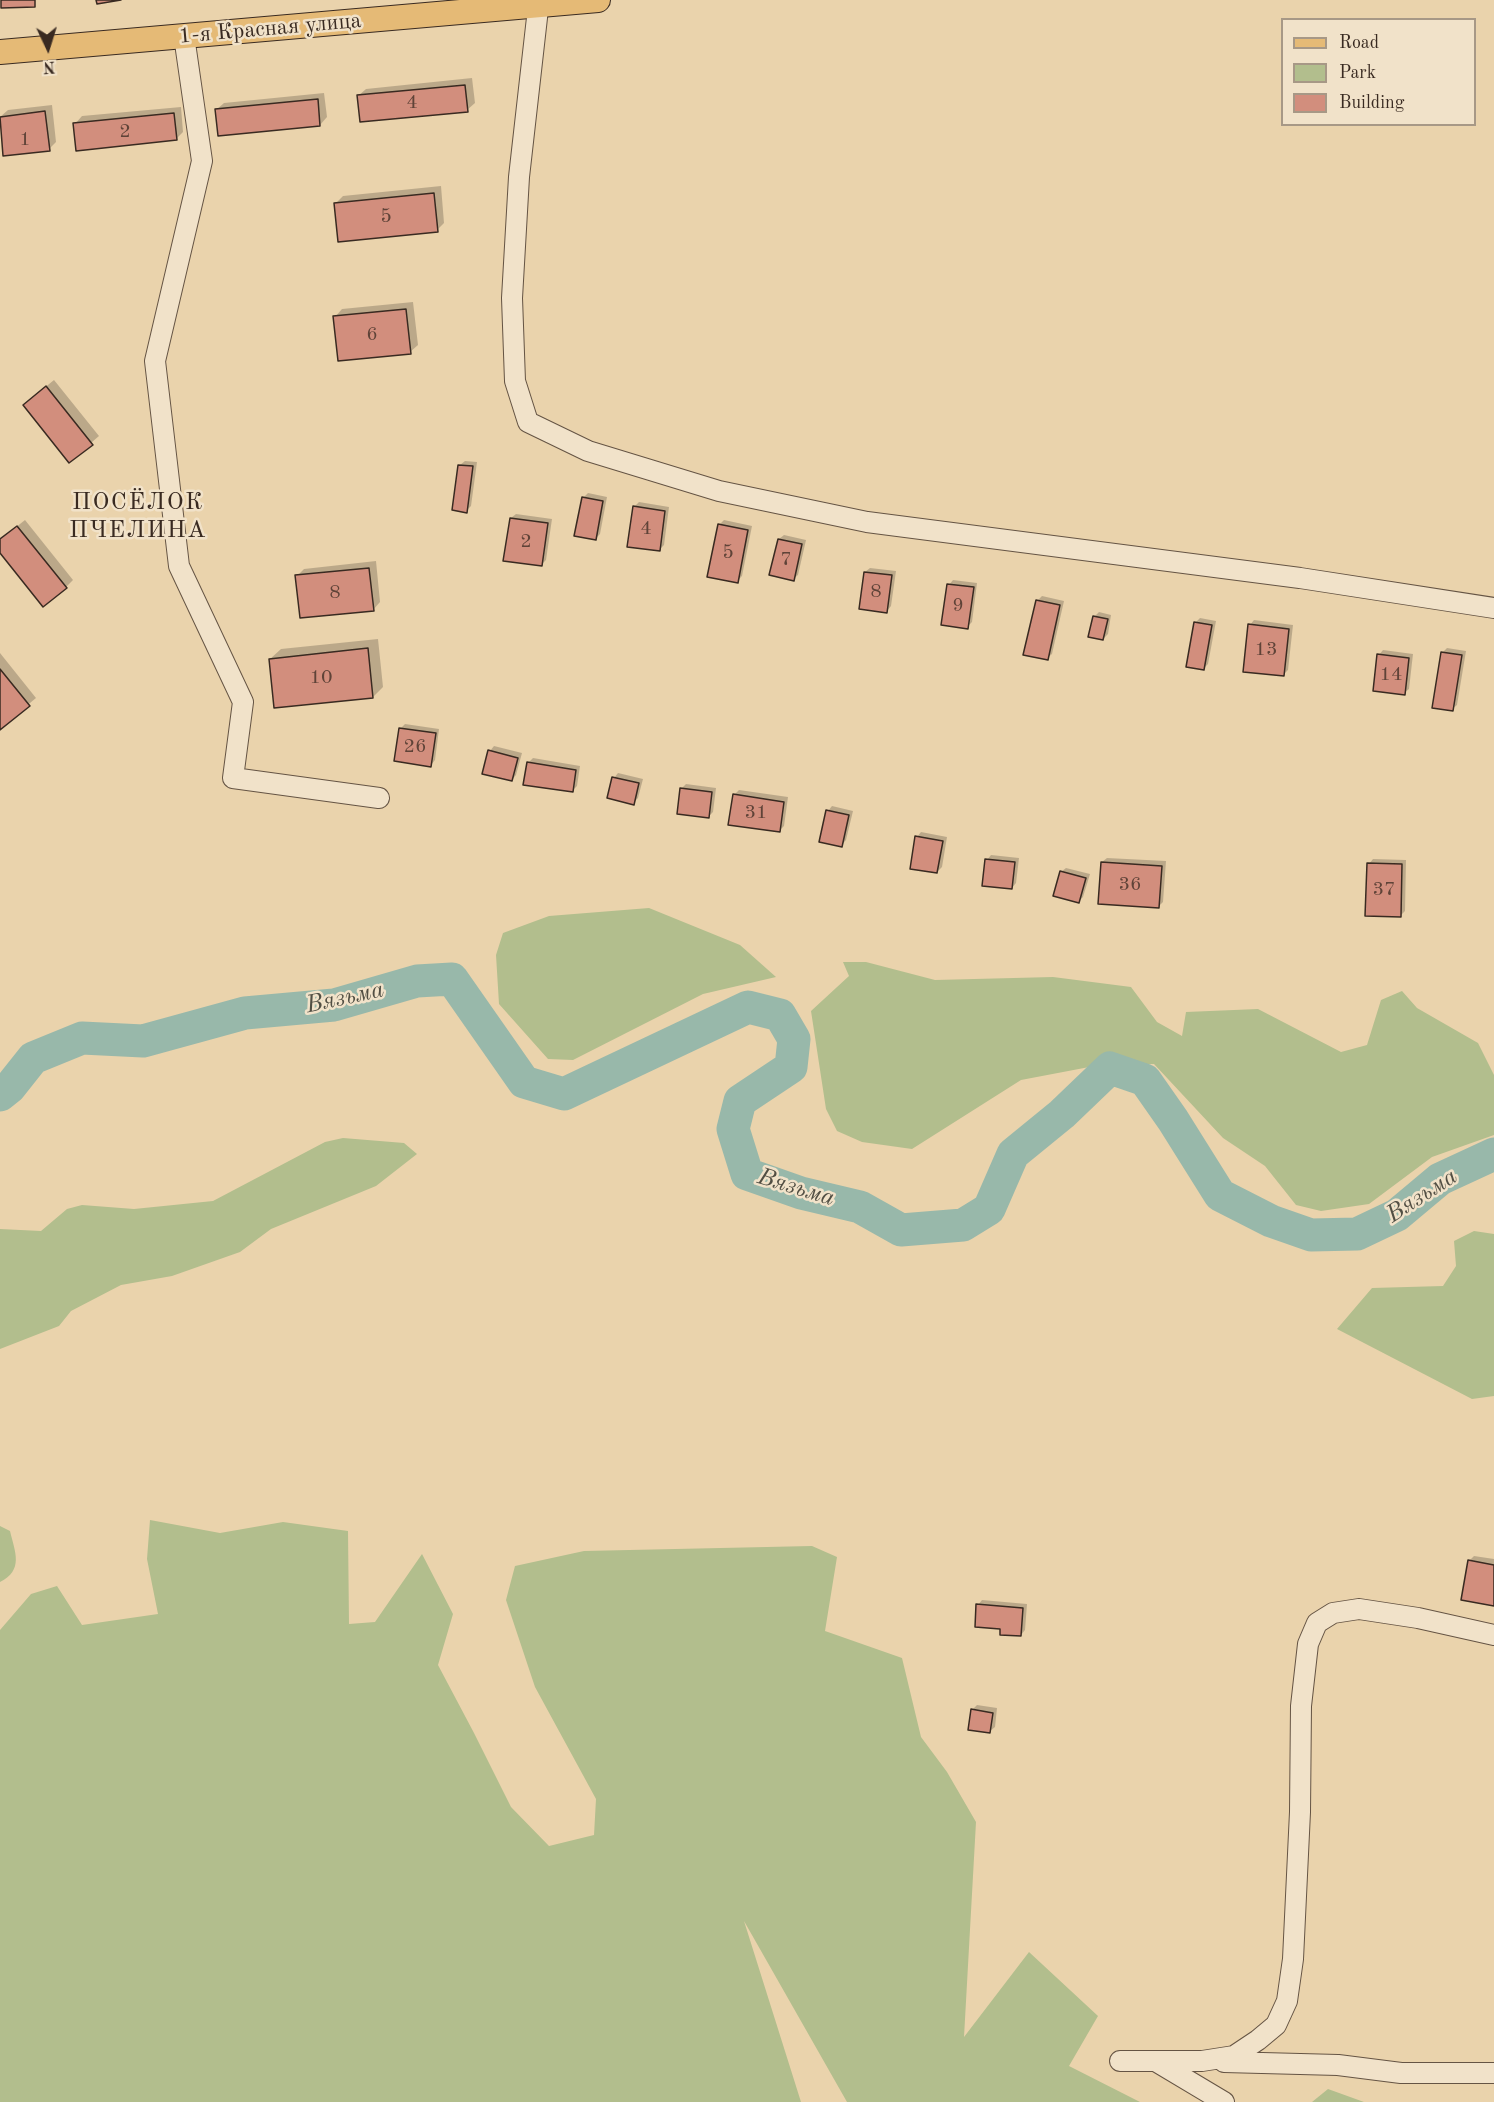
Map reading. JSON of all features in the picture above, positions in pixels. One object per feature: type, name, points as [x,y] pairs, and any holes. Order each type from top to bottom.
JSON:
[{"type":"main road","name":"1-я Красная улица","points":[[0,52],[539,2],[598,0]]},
{"type":"street","points":[[539,2],[519,177],[512,298],[515,381],[528,422],[588,451],[719,491],[867,522],[1288,577],[1494,608]]},
{"type":"street","points":[[184,36],[202,161],[155,361],[179,566],[243,702],[233,778],[379,798]]},
{"type":"street","points":[[1202,2061],[1234,2056],[1258,2040],[1276,2025],[1287,2001],[1293,1959],[1300,1812],[1301,1706],[1308,1644],[1317,1623],[1333,1613],[1359,1609],[1418,1618],[1494,1635]]},
{"type":"street","points":[[1120,2061],[1338,2065],[1401,2073],[1494,2073]]},
{"type":"street","points":[[1155,2061],[1224,2102]]},
{"type":"green space","points":[[649,908],[740,945],[776,977],[703,994],[573,1060],[548,1059],[499,1004],[496,955],[503,933],[549,916]]},
{"type":"green space","points":[[843,962],[866,962],[935,980],[1053,977],[1131,987],[1157,1022],[1182,1036],[1186,1012],[1258,1009],[1341,1052],[1367,1045],[1381,1000],[1402,991],[1417,1008],[1478,1043],[1494,1075],[1494,1135],[1432,1157],[1369,1204],[1321,1211],[1296,1205],[1265,1166],[1223,1138],[1154,1064],[1105,1064],[1021,1080],[912,1149],[862,1142],[837,1131],[826,1109],[811,1011],[849,976]]},
{"type":"green space","points":[[343,1138],[404,1143],[417,1154],[376,1186],[271,1229],[240,1252],[172,1276],[121,1285],[71,1311],[59,1326],[0,1349],[0,1229],[41,1231],[67,1209],[82,1205],[134,1209],[213,1201],[325,1142]]},
{"type":"green space","points":[[1474,1231],[1494,1234],[1494,1396],[1472,1399],[1337,1329],[1372,1288],[1443,1286],[1456,1266],[1454,1241]]},
{"type":"green space","points":[[150,1520],[220,1533],[283,1522],[348,1531],[349,1624],[375,1622],[422,1554],[453,1614],[438,1665],[511,1807],[549,1846],[594,1835],[596,1799],[535,1687],[506,1600],[515,1566],[584,1551],[812,1546],[837,1557],[825,1631],[902,1658],[921,1737],[947,1772],[976,1822],[964,2037],[1029,1952],[1098,2016],[1069,2066],[1140,2102],[847,2102],[744,1921],[801,2102],[0,2102],[0,1630],[31,1594],[57,1586],[82,1625],[158,1614],[147,1559]]},
{"type":"green space","points":[[0,1526],[10,1531],[16,1560],[12,1572],[0,1582]]},
{"type":"green space","points":[[1328,2089],[1364,2102],[1312,2102]]},
{"type":"building","points":[[1,0],[35,0],[35,7],[1,8]]},
{"type":"building","points":[[96,0],[121,0],[97,4]]},
{"type":"building","points":[[465,85],[468,112],[360,122],[357,95]]},
{"type":"building","points":[[318,99],[320,126],[218,136],[215,109]]},
{"type":"building","points":[[45,111],[50,151],[3,156],[0,117]]},
{"type":"building","points":[[174,113],[177,140],[76,151],[73,123]]},
{"type":"building","points":[[434,193],[438,232],[338,242],[334,203]]},
{"type":"building","points":[[406,309],[411,354],[338,361],[333,316]]},
{"type":"building","points":[[46,386],[93,445],[69,463],[23,405]]},
{"type":"building","points":[[458,465],[473,466],[467,513],[452,510]]},
{"type":"building","points":[[582,497],[603,501],[596,540],[574,536]]},
{"type":"building","points":[[633,506],[665,511],[660,551],[627,547]]},
{"type":"building","points":[[510,518],[548,523],[542,566],[503,561]]},
{"type":"building","points":[[718,524],[748,530],[738,583],[707,577]]},
{"type":"building","points":[[17,526],[67,588],[43,607],[0,553],[0,539]]},
{"type":"building","points":[[778,539],[802,544],[794,581],[769,575]]},
{"type":"building","points":[[369,568],[374,611],[300,618],[295,575]]},
{"type":"building","points":[[864,572],[892,575],[887,613],[859,609]]},
{"type":"building","points":[[947,584],[974,587],[968,629],[941,625]]},
{"type":"building","points":[[1036,600],[1060,605],[1048,660],[1023,655]]},
{"type":"building","points":[[1093,616],[1108,619],[1103,640],[1088,637]]},
{"type":"building","points":[[1194,622],[1212,625],[1204,670],[1186,667]]},
{"type":"building","points":[[1248,624],[1289,629],[1284,676],[1243,672]]},
{"type":"building","points":[[368,648],[373,698],[274,708],[269,659]]},
{"type":"building","points":[[1441,652],[1462,655],[1453,711],[1432,708]]},
{"type":"building","points":[[1377,654],[1409,658],[1405,695],[1373,691]]},
{"type":"building","points":[[0,669],[30,706],[0,730]]},
{"type":"building","points":[[399,728],[436,733],[431,767],[394,761]]},
{"type":"building","points":[[488,750],[518,758],[512,781],[482,774]]},
{"type":"building","points":[[527,762],[576,770],[573,792],[523,785]]},
{"type":"building","points":[[612,777],[639,783],[634,805],[607,798]]},
{"type":"building","points":[[680,788],[712,792],[709,818],[677,814]]},
{"type":"building","points":[[733,794],[784,802],[780,832],[728,825]]},
{"type":"building","points":[[826,810],[849,815],[842,847],[819,842]]},
{"type":"building","points":[[915,836],[943,841],[937,873],[910,869]]},
{"type":"building","points":[[985,859],[1015,862],[1012,889],[982,886]]},
{"type":"building","points":[[1101,862],[1162,866],[1159,908],[1098,904]]},
{"type":"building","points":[[1367,863],[1402,864],[1401,917],[1365,916]]},
{"type":"building","points":[[1060,871],[1086,878],[1079,903],[1053,896]]},
{"type":"building","points":[[1468,1560],[1494,1565],[1494,1606],[1461,1600]]},
{"type":"building","points":[[976,1604],[1023,1608],[1021,1636],[1000,1635],[1000,1629],[975,1627]]},
{"type":"building","points":[[971,1709],[993,1713],[990,1733],[968,1730]]},
{"type":"waterway","name":"Вязьма","points":[[0,1095],[10,1087],[33,1058],[82,1038],[143,1041],[245,1013],[334,1005],[417,981],[452,979],[524,1082],[564,1094],[748,1007],[780,1015],[794,1039],[791,1067],[740,1101],[733,1129],[747,1174],[801,1193],[860,1207],[901,1230],[963,1225],[989,1209],[1013,1154],[1062,1114],[1110,1068],[1145,1080],[1220,1195],[1271,1221],[1311,1235],[1357,1234],[1397,1215],[1440,1179],[1494,1154]]},
{"type":"district","name":"ПОСЁЛОК ПЧЕЛИНА","points":[[138,517]]}]
